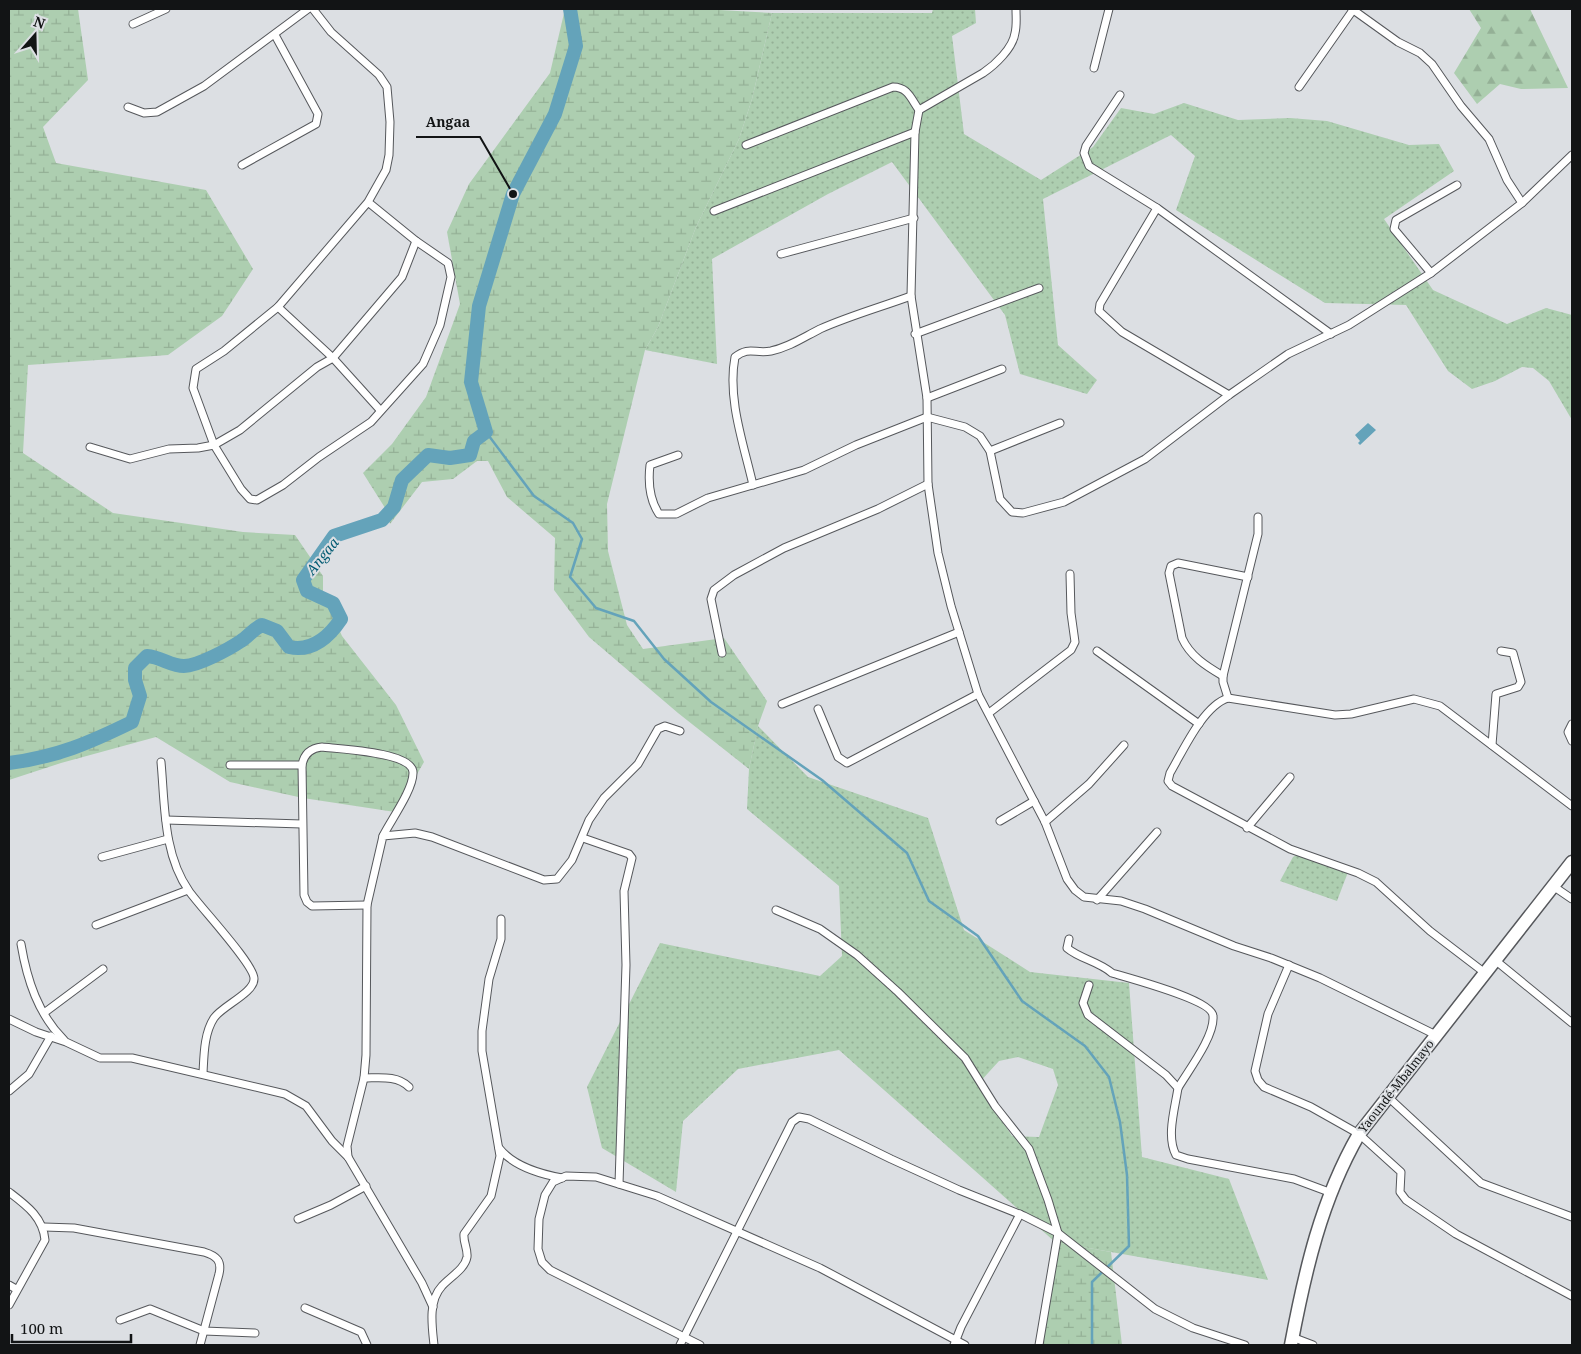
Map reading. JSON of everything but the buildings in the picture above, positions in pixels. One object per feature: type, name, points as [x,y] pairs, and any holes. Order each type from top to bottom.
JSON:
[{"type":"highway","name":"Yaoundé-Mbalmayo","points":[[1292,1341],[1319,1220],[1329,1192],[1359,1134],[1572,862]]},
{"type":"street","points":[[133,24],[166,9]]},
{"type":"street","points":[[128,107],[144,113],[156,112],[204,86],[308,9]]},
{"type":"street","points":[[313,9],[336,37],[379,75],[389,94],[388,162],[368,202],[278,307],[224,351],[196,369],[193,388],[214,445],[241,489],[250,498],[257,500],[283,485],[319,457],[371,422],[423,364],[440,325],[451,276],[448,263],[416,241],[368,202]]},
{"type":"street","points":[[919,110],[992,67],[1014,39],[1016,9]]},
{"type":"street","points":[[1094,68],[1109,9]]},
{"type":"street","points":[[1299,86],[1353,9],[1398,42],[1420,53],[1432,64],[1462,106],[1489,139],[1506,180],[1522,202]]},
{"type":"street","points":[[242,165],[308,128],[318,120],[318,114],[275,35]]},
{"type":"street","points":[[746,145],[893,87],[901,87],[907,91],[919,110],[915,132],[911,296],[927,398],[928,484],[938,553],[978,694],[1045,822],[1067,879],[1074,890],[1084,897],[1097,900],[1121,901],[1145,909],[1234,946],[1289,965],[1320,978],[1436,1035]]},
{"type":"street","points":[[1120,95],[1086,146],[1084,153],[1089,166],[1157,208],[1331,334]]},
{"type":"street","points":[[714,211],[915,132]]},
{"type":"street","points":[[678,455],[650,465],[648,481],[655,507],[659,514],[676,514],[708,498],[804,470],[856,445],[927,417],[966,427],[980,436],[990,451],[1000,498],[1012,512],[1023,513],[1064,502],[1145,459],[1229,395],[1288,354],[1349,325],[1431,273],[1522,202],[1572,155]]},
{"type":"street","points":[[1431,273],[1394,229],[1394,224],[1396,220],[1457,184]]},
{"type":"street","points":[[1157,208],[1100,304],[1099,311],[1122,332],[1229,395]]},
{"type":"street","points":[[781,254],[914,218]]},
{"type":"street","points":[[90,448],[130,459],[168,450],[214,445],[240,430],[317,367],[333,358],[402,277],[416,241]]},
{"type":"street","points":[[916,334],[1039,288]]},
{"type":"street","points":[[753,485],[735,403],[732,369],[735,357],[743,351],[770,352],[793,344],[819,330],[911,296]]},
{"type":"street","points":[[278,307],[333,358],[380,410]]},
{"type":"street","points":[[927,398],[1002,368]]},
{"type":"street","points":[[990,451],[1060,423]]},
{"type":"street","points":[[722,653],[711,599],[714,590],[734,576],[784,548],[878,509],[928,484]]},
{"type":"street","points":[[1228,698],[1223,676],[1258,534],[1258,517]]},
{"type":"street","points":[[1223,676],[1207,667],[1186,647],[1182,638],[1169,573],[1171,566],[1178,563],[1248,577]]},
{"type":"street","points":[[989,714],[1071,650],[1075,642],[1071,613],[1070,574]]},
{"type":"street","points":[[782,704],[959,632]]},
{"type":"street","points":[[1097,651],[1200,724]]},
{"type":"street","points":[[1492,745],[1496,694],[1518,687],[1521,682],[1513,654],[1501,651]]},
{"type":"street","points":[[818,709],[838,757],[847,762],[978,694]]},
{"type":"street","points":[[1485,973],[1430,930],[1376,882],[1358,873],[1290,849],[1247,828],[1184,794],[1168,781],[1170,773],[1200,724],[1218,701],[1228,698],[1335,715],[1351,714],[1414,699],[1428,701],[1440,706],[1572,806]]},
{"type":"street","points":[[1572,724],[1568,732],[1572,741]]},
{"type":"street","points":[[383,836],[415,834],[432,837],[544,880],[557,879],[572,860],[594,812],[604,798],[638,764],[658,729],[665,726],[680,731]]},
{"type":"street","points":[[1045,822],[1089,784],[1124,744]]},
{"type":"street","points":[[348,1157],[351,1127],[364,1078],[367,1028],[367,906],[383,836],[410,784],[413,773],[412,767],[404,760],[322,747],[314,748],[309,751],[302,765],[302,890],[307,902],[312,906],[367,906]]},
{"type":"street","points":[[161,762],[169,846],[188,890],[239,953],[253,972],[255,978],[251,988],[214,1018],[206,1041],[203,1073]]},
{"type":"street","points":[[230,765],[302,765]]},
{"type":"street","points":[[1247,828],[1290,777]]},
{"type":"street","points":[[1000,821],[1034,801]]},
{"type":"street","points":[[166,820],[302,824]]},
{"type":"street","points":[[1097,900],[1156,832]]},
{"type":"street","points":[[102,857],[168,838]]},
{"type":"street","points":[[582,838],[629,854],[632,858],[624,891],[626,965],[619,1184]]},
{"type":"street","points":[[1553,886],[1572,899]]},
{"type":"street","points":[[96,925],[188,890]]},
{"type":"street","points":[[776,910],[820,929],[857,955],[964,1058],[995,1106],[1029,1150],[1048,1200],[1058,1234],[1039,1345]]},
{"type":"street","points":[[434,1345],[433,1307],[441,1286],[465,1264],[467,1252],[464,1234],[491,1196],[500,1156],[482,1051],[482,1031],[489,979],[501,939],[501,919]]},
{"type":"street","points":[[1069,939],[1067,948],[1071,952],[1101,964],[1112,973],[1198,1001],[1212,1010],[1214,1016],[1209,1036],[1178,1088],[1172,1148],[1176,1155],[1188,1159],[1294,1179],[1329,1192]]},
{"type":"street","points":[[21,944],[25,971],[44,1013],[53,1029],[66,1042]]},
{"type":"street","points":[[1495,960],[1572,1023]]},
{"type":"street","points":[[1289,965],[1268,1014],[1255,1070],[1258,1080],[1264,1087],[1311,1107],[1359,1134],[1401,1172],[1400,1192],[1406,1200],[1456,1234],[1572,1296]]},
{"type":"street","points":[[44,1013],[103,969]]},
{"type":"street","points":[[1089,985],[1083,1003],[1088,1015],[1166,1076],[1178,1088]]},
{"type":"street","points":[[9,1019],[100,1058],[132,1058],[203,1073],[285,1094],[306,1106],[332,1141],[348,1157],[422,1283],[433,1307]]},
{"type":"street","points":[[9,1090],[29,1074],[51,1036]]},
{"type":"street","points":[[364,1078],[393,1078],[404,1082],[409,1087]]},
{"type":"street","points":[[1387,1096],[1481,1183],[1572,1217]]},
{"type":"street","points":[[682,1342],[792,1122],[799,1117],[810,1119],[959,1190],[1020,1214],[1058,1234],[1111,1273],[1154,1309],[1173,1320],[1245,1345]]},
{"type":"street","points":[[499,1148],[506,1157],[522,1165],[562,1178]]},
{"type":"street","points":[[700,1345],[682,1342],[550,1270],[542,1262],[538,1249],[539,1219],[545,1195],[553,1182],[578,1175],[619,1184],[657,1196],[820,1268],[955,1342],[965,1345]]},
{"type":"street","points":[[298,1219],[331,1206],[366,1186]]},
{"type":"street","points":[[9,1192],[36,1216],[44,1228],[45,1240],[9,1305]]},
{"type":"street","points":[[955,1342],[960,1327],[1020,1214]]},
{"type":"street","points":[[44,1228],[74,1228],[204,1252],[217,1258],[221,1265],[200,1345]]},
{"type":"street","points":[[9,1285],[16,1290]]},
{"type":"street","points":[[305,1308],[361,1332],[366,1345]]},
{"type":"street","points":[[120,1320],[150,1309],[204,1330],[255,1333]]},
{"type":"street","points":[[1292,1341],[1313,1345]]},
{"type":"green space","points":[[9,9],[78,9],[88,80],[43,127],[56,163],[206,190],[253,269],[222,316],[168,355],[28,365],[23,453],[113,513],[243,532],[295,535],[323,576],[323,593],[342,636],[396,705],[424,762],[395,812],[303,798],[230,782],[156,737],[61,763],[9,780]]},
{"type":"green space","points":[[565,9],[702,9],[772,13],[752,99],[739,139],[696,227],[658,327],[645,350],[607,504],[608,551],[627,625],[643,649],[724,638],[767,701],[758,726],[749,769],[678,713],[589,637],[554,590],[555,538],[507,497],[488,461],[477,461],[453,479],[422,482],[390,524],[387,511],[363,473],[392,444],[426,397],[460,304],[447,232],[469,184],[550,73]]},
{"type":"green space","points":[[933,9],[975,9],[976,23],[952,36],[964,134],[1041,180],[1093,147],[1121,108],[1154,114],[1184,103],[1238,120],[1290,118],[1327,121],[1409,145],[1439,144],[1454,171],[1384,219],[1433,290],[1507,324],[1546,308],[1572,315],[1572,420],[1549,381],[1533,368],[1522,367],[1495,381],[1472,389],[1448,371],[1406,305],[1325,303],[1176,210],[1195,156],[1171,135],[1043,199],[1058,345],[1097,380],[1087,394],[1020,374],[1005,315],[892,162],[828,194],[712,259],[717,364],[645,350],[658,327],[696,227],[739,139],[752,99],[772,13],[932,13]]},
{"type":"green space","points":[[1469,9],[1530,9],[1568,88],[1521,89],[1500,84],[1477,104],[1454,73],[1481,28]]},
{"type":"green space","points":[[758,726],[808,777],[928,818],[964,930],[1030,972],[1129,983],[1142,1157],[1229,1179],[1268,1280],[1055,1242],[839,1050],[738,1069],[683,1121],[676,1192],[602,1148],[587,1087],[660,943],[820,976],[842,956],[839,886],[747,809],[749,769]],"holes":[[[1018,1057],[1053,1069],[1058,1085],[1039,1137],[1012,1136],[978,1084],[999,1061]]]},
{"type":"green space","points":[[1298,854],[1348,872],[1337,901],[1280,881],[1293,857]]},
{"type":"green space","points":[[1055,1242],[1111,1252],[1122,1345],[1038,1345]]},
{"type":"water","points":[[1368,423],[1376,430],[1360,445],[1358,443],[1360,441],[1355,435]]},
{"type":"waterway","name":"Angaa","points":[[9,763],[58,753],[132,722],[140,696],[135,680],[135,668],[147,656],[179,666],[190,665],[229,648],[262,625],[277,631],[289,647],[305,647],[319,642],[331,632],[341,619],[333,603],[307,591],[303,580],[334,536],[382,520],[394,507],[402,480],[428,455],[450,458],[470,455],[474,441],[486,432],[471,382],[479,306],[513,194],[555,114],[576,46],[570,9]]},
{"type":"waterway","points":[[486,432],[534,496],[573,523],[582,539],[570,577],[596,608],[634,621],[664,659],[711,702],[822,780],[907,853],[929,901],[978,936],[1022,1001],[1085,1046],[1109,1077],[1120,1122],[1127,1175],[1129,1246],[1092,1282],[1092,1345]]},
{"type":"place","name":"Angaa","points":[[513,194]]}]
